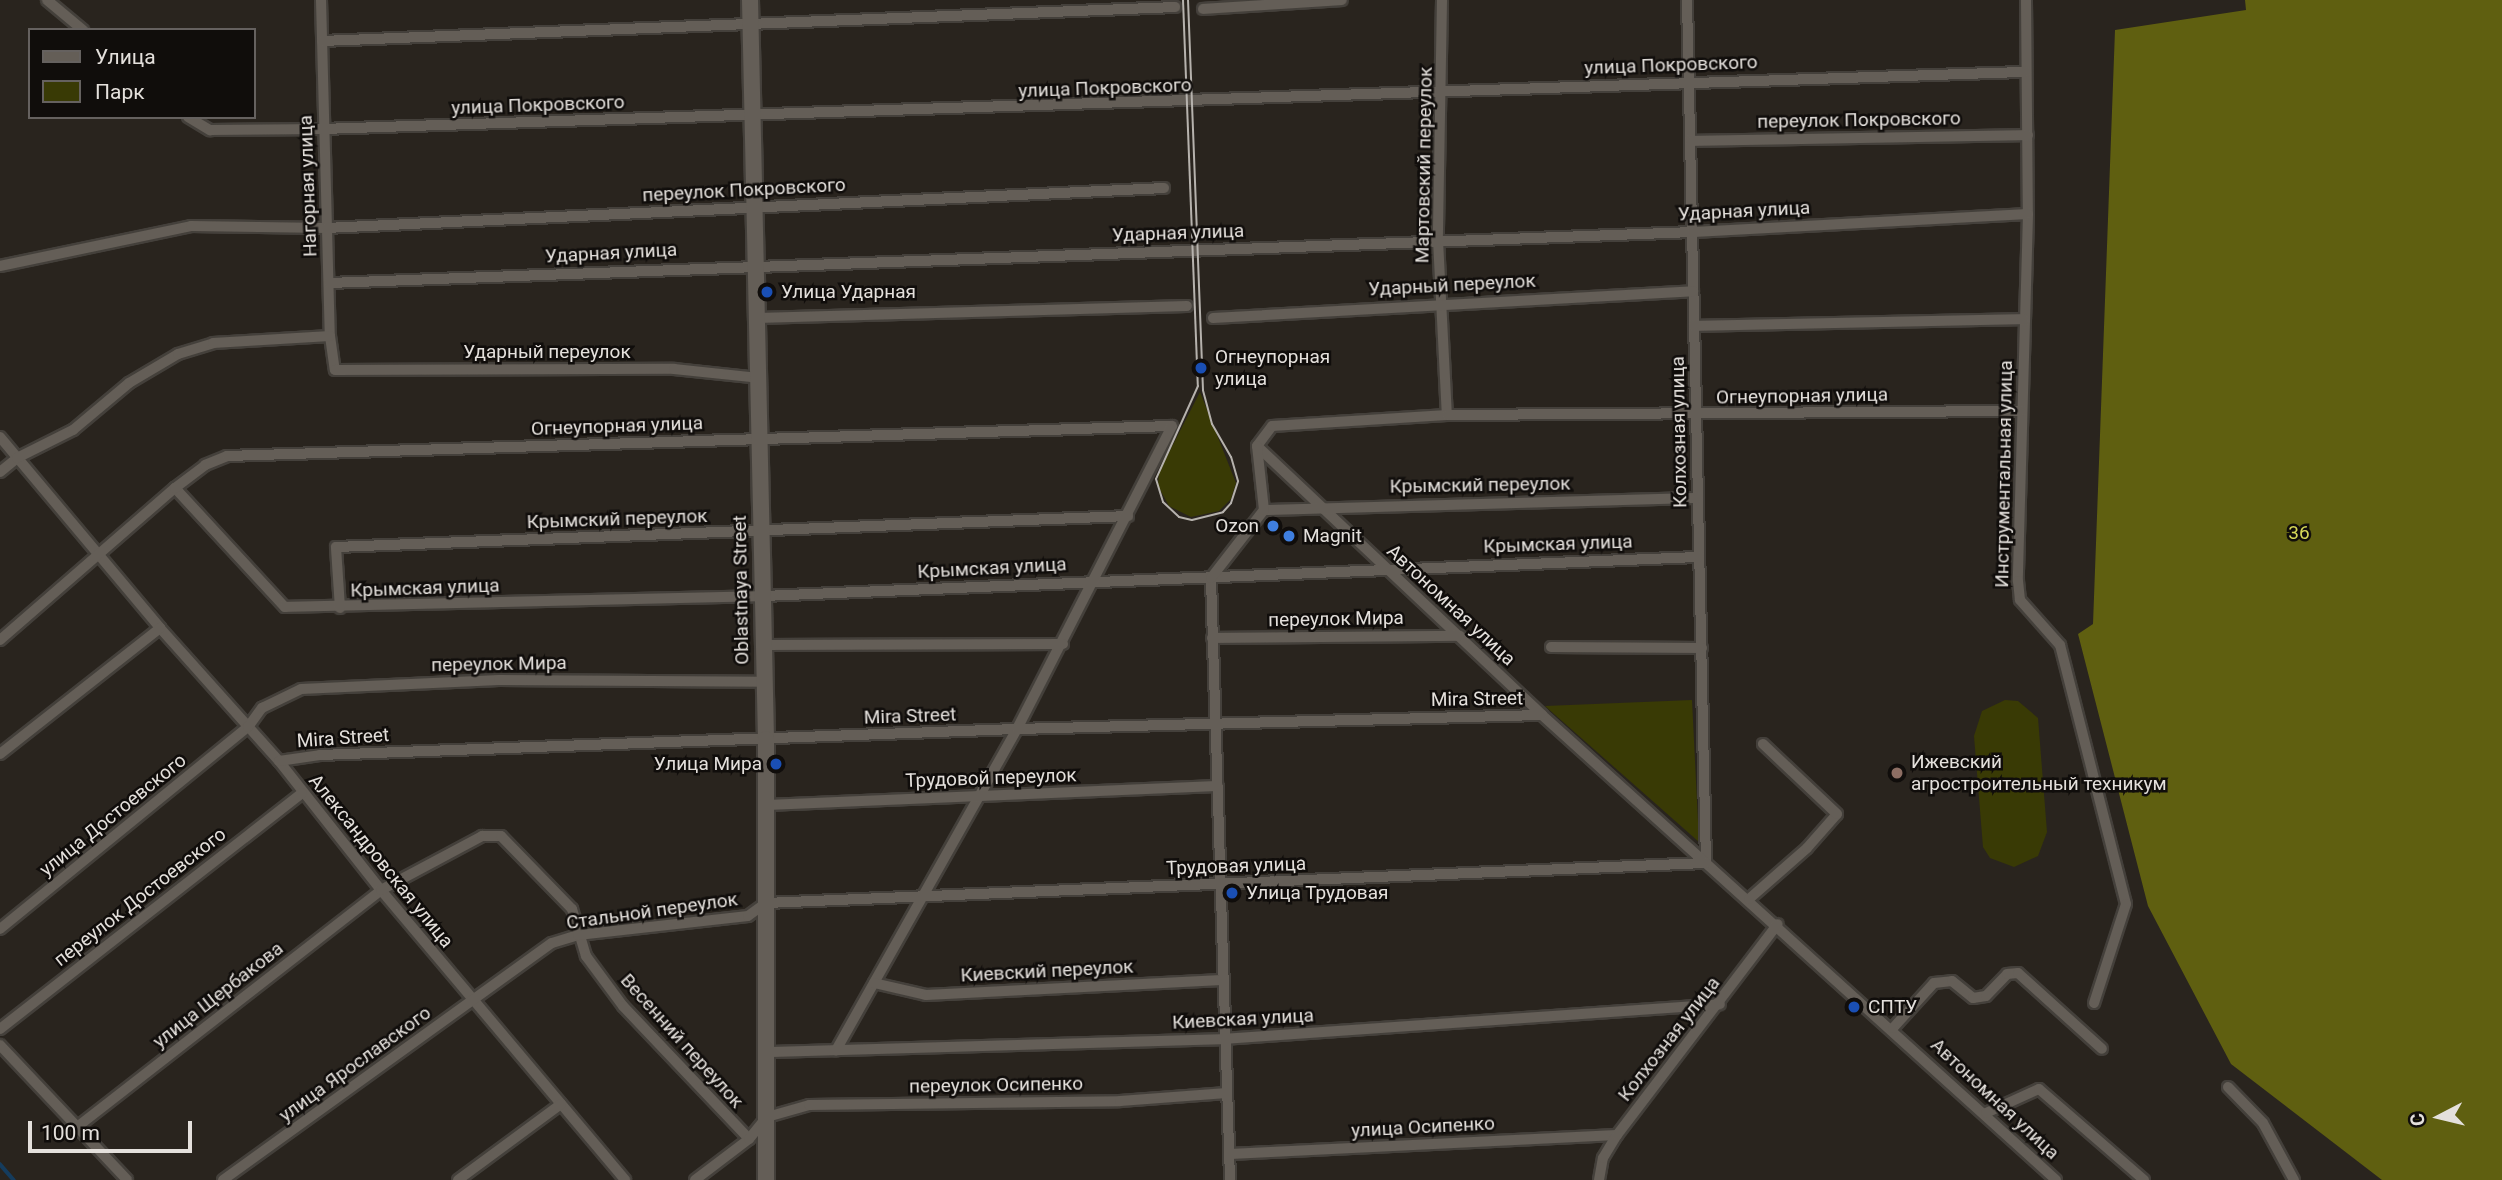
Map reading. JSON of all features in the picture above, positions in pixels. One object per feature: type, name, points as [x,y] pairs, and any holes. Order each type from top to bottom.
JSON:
[{"type":"main road","name":"Oblastnaya Street","points":[[750,0],[766,739],[766,1180]]},
{"type":"street","points":[[47,0],[81,28]]},
{"type":"street","name":"Нагорная улица","points":[[321,0],[322,129],[330,336],[335,370]]},
{"type":"street","points":[[1203,9],[1342,0]]},
{"type":"street","name":"Мартовский переулок","points":[[1442,0],[1443,92],[1438,240],[1447,415]]},
{"type":"street","name":"Колхозная улица","points":[[1687,0],[1706,863]]},
{"type":"street","name":"Инструментальная улица","points":[[2026,0],[2028,214],[2020,600],[2060,645],[2126,904],[2095,1003]]},
{"type":"street","points":[[322,41],[1175,7]]},
{"type":"street","name":"улица Покровского","points":[[191,119],[210,130],[322,129],[1443,92],[1689,81],[2026,72]]},
{"type":"street","name":"переулок Покровского","points":[[1691,141],[2028,135]]},
{"type":"street","name":"переулок Покровского","points":[[0,266],[191,226],[326,228],[1164,188]]},
{"type":"street","name":"Ударная улица","points":[[329,283],[757,264],[1694,232],[2028,214]]},
{"type":"street","name":"Ударный переулок","points":[[1213,318],[1442,302],[1693,291]]},
{"type":"street","points":[[757,318],[1187,306]]},
{"type":"street","points":[[1694,326],[2024,319]]},
{"type":"street","points":[[0,472],[17,458],[73,430],[129,383],[178,354],[213,343],[330,336]]},
{"type":"street","name":"Ударный переулок","points":[[335,370],[674,369],[759,378]]},
{"type":"street","name":"Огнеупорная улица","points":[[1257,446],[1272,426],[1447,415],[2022,411]]},
{"type":"street","name":"Огнеупорная улица","points":[[0,640],[175,488],[205,464],[228,456],[1172,426],[1128,516]]},
{"type":"street","name":"Александровская улица","points":[[0,436],[160,628],[279,761],[381,890],[625,1180]]},
{"type":"street","points":[[1230,1180],[1211,578],[1264,510],[1257,446]]},
{"type":"street","name":"Автономная улица","points":[[1257,446],[1542,715],[1706,863],[1777,923],[2056,1180]]},
{"type":"street","name":"Крымская улица","points":[[175,488],[285,607],[340,608],[763,596],[1211,578],[1384,567],[1699,557]]},
{"type":"street","name":"Крымский переулок","points":[[1264,510],[1318,506],[1698,498]]},
{"type":"street","points":[[836,1050],[976,797],[1017,729],[1128,516]]},
{"type":"street","name":"Крымский переулок","points":[[340,608],[336,547],[1128,516]]},
{"type":"street","points":[[0,754],[160,628]]},
{"type":"street","name":"переулок Мира","points":[[1212,638],[1460,636]]},
{"type":"street","points":[[764,645],[1063,644]]},
{"type":"street","points":[[1551,647],[1702,648]]},
{"type":"street","name":"переулок Мира","points":[[248,727],[262,708],[300,689],[499,680],[764,682]]},
{"type":"street","name":"Mira Street","points":[[279,761],[320,755],[1017,729],[1542,715]]},
{"type":"street","name":"улица Достоевского","points":[[0,929],[248,727]]},
{"type":"street","points":[[1749,899],[1807,848],[1837,814],[1763,744]]},
{"type":"street","name":"Трудовой переулок","points":[[766,805],[1218,786]]},
{"type":"street","name":"переулок Достоевского","points":[[0,1029],[302,793]]},
{"type":"street","name":"Весенний переулок","points":[[381,890],[482,836],[501,836],[572,909],[586,956],[623,1006],[749,1139]]},
{"type":"street","name":"Трудовая улица","points":[[766,903],[1706,863]]},
{"type":"street","name":"улица Щербакова","points":[[77,1127],[381,890]]},
{"type":"street","name":"Стальной переулок","points":[[474,1001],[552,943],[578,935],[748,916],[766,903]]},
{"type":"street","name":"Колхозная улица","points":[[1599,1180],[1602,1157],[1617,1135],[1720,1004],[1777,923]]},
{"type":"street","points":[[1893,1028],[1934,983],[1952,981],[1973,998],[1986,996],[2007,974],[2018,973],[2102,1049]]},
{"type":"street","name":"Киевский переулок","points":[[874,983],[926,995],[1222,980]]},
{"type":"street","name":"улица Ярославского","points":[[223,1180],[474,1001]]},
{"type":"street","name":"Киевская улица","points":[[767,1052],[1224,1039],[1720,1004]]},
{"type":"street","points":[[0,1045],[127,1180]]},
{"type":"street","points":[[2228,1087],[2263,1123],[2294,1180]]},
{"type":"street","points":[[1986,1113],[2039,1089],[2144,1180]]},
{"type":"street","name":"переулок Осипенко","points":[[767,1117],[808,1105],[1120,1101],[1227,1093]]},
{"type":"street","points":[[458,1180],[561,1104]]},
{"type":"street","points":[[695,1180],[749,1139],[767,1117]]},
{"type":"street","name":"улица Осипенко","points":[[1230,1154],[1617,1135]]},
{"type":"green space","name":"36","points":[[2245,0],[2502,0],[2502,1180],[2382,1180],[2231,1064],[2148,906],[2078,634],[2093,624],[2115,30],[2246,10]]},
{"type":"green space","points":[[1200,392],[1236,483],[1231,499],[1219,511],[1191,517],[1169,506],[1158,486],[1159,472]]},
{"type":"green space","points":[[1692,700],[1699,842],[1545,706]]},
{"type":"green space","points":[[2005,700],[2018,701],[2038,718],[2047,832],[2038,856],[2014,867],[1990,858],[1983,847],[1974,736],[1982,711]]},
{"type":"waterway","points":[[0,1164],[14,1180]]},
{"type":"tram line","points":[[1183,0],[1198,386],[1156,479],[1163,502],[1179,517],[1192,520],[1223,512],[1231,503],[1238,481],[1231,457],[1212,424],[1203,390],[1188,0]]},
{"type":"place","name":"Улица Ударная","points":[[767,292]]},
{"type":"place","name":"Огнеупорная улица","points":[[1201,368]]},
{"type":"place","name":"Ozon","points":[[1273,526]]},
{"type":"place","name":"Magnit","points":[[1289,536]]},
{"type":"place","name":"Улица Мира","points":[[776,764]]},
{"type":"place","name":"Ижевский агростроительный техникум","points":[[1897,773]]},
{"type":"place","name":"Улица Трудовая","points":[[1232,893]]},
{"type":"place","name":"СПТУ","points":[[1854,1007]]}]
